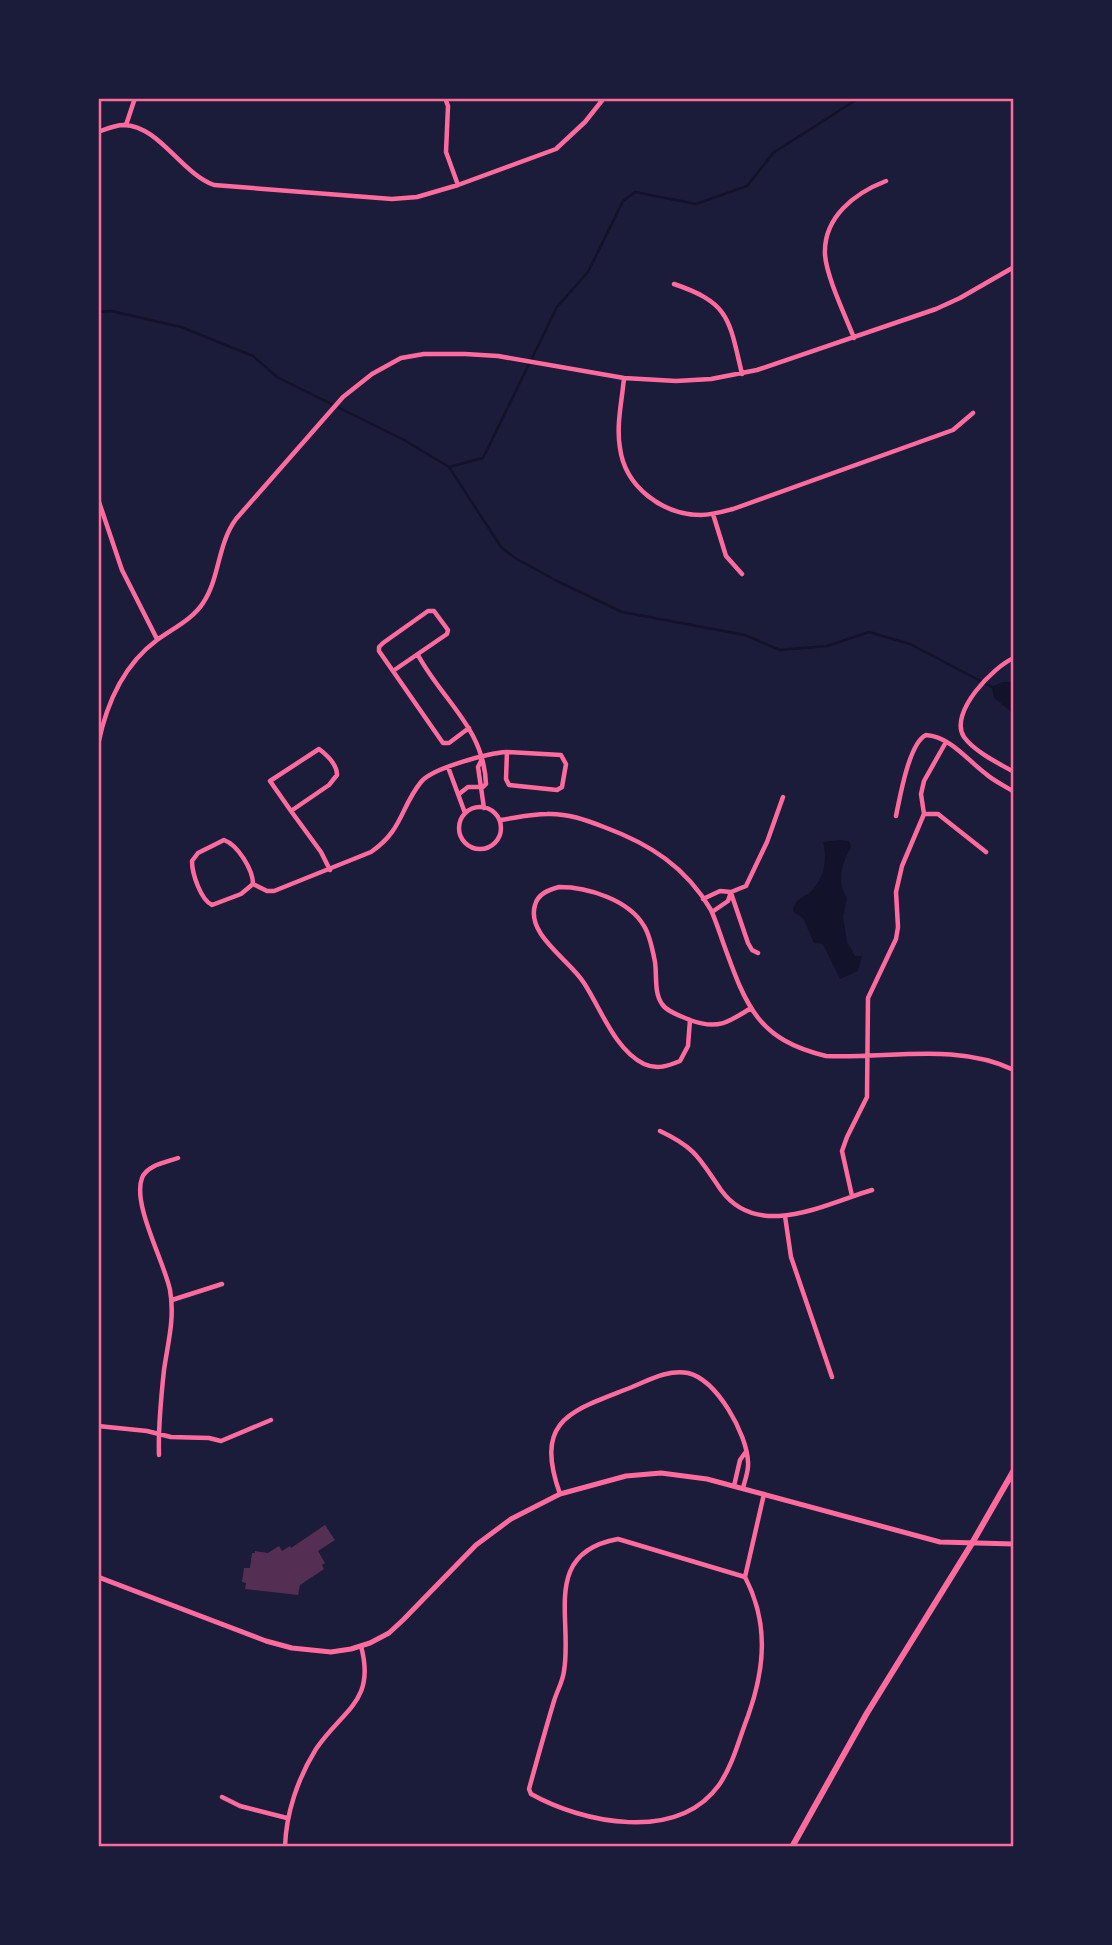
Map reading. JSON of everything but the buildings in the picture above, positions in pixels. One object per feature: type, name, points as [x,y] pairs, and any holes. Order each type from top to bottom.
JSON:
[{"type":"main road","points":[[792,1847],[867,1713],[1014,1470]]},
{"type":"street","points":[[126,125],[135,98]]},
{"type":"street","points":[[445,98],[448,106],[446,152],[458,185]]},
{"type":"street","points":[[98,132],[126,125],[150,135],[197,178],[222,187],[391,200],[417,197],[458,185],[556,149],[585,122],[604,98]]},
{"type":"street","points":[[854,338],[829,271],[825,254],[826,243],[837,216],[854,197],[887,181]]},
{"type":"street","points":[[98,745],[103,720],[113,694],[135,661],[158,639],[197,611],[203,603],[229,528],[319,422],[343,397],[382,367],[408,356],[437,353],[527,361],[624,378],[695,381],[742,374],[936,309],[1014,267]]},
{"type":"street","points":[[674,284],[704,295],[722,311],[732,333],[742,374]]},
{"type":"street","points":[[624,378],[619,438],[623,461],[644,493],[661,505],[688,514],[713,514],[953,430],[973,413]]},
{"type":"street","points":[[98,499],[122,570],[158,639]]},
{"type":"street","points":[[713,514],[726,555],[742,574]]},
{"type":"street","points":[[393,671],[447,634],[439,616],[431,610],[379,647],[379,651],[443,743],[449,743],[469,728]]},
{"type":"street","points":[[418,654],[469,728],[482,758],[478,767],[484,807]]},
{"type":"street","points":[[1014,658],[996,669],[983,682],[970,700],[962,729],[966,738],[974,745],[1014,772]]},
{"type":"street","points":[[896,816],[904,781],[918,740],[922,736],[929,735],[946,741],[986,774],[1014,792]]},
{"type":"street","points":[[852,1196],[842,1151],[846,1137],[867,1097],[868,998],[896,939],[896,892],[902,866],[924,814],[921,794],[924,781],[946,741]]},
{"type":"street","points":[[291,811],[329,785],[337,775],[336,769],[319,749],[270,780],[291,811],[321,852],[330,870]]},
{"type":"street","points":[[253,884],[267,891],[274,891],[371,852],[383,844],[398,825],[421,782],[430,773],[448,767],[507,752],[561,755],[566,764],[562,787],[557,790],[509,785],[506,779],[507,752]]},
{"type":"street","points":[[448,767],[465,813]]},
{"type":"street","points":[[459,794],[468,787],[483,787]]},
{"type":"street","points":[[703,900],[720,891],[731,892],[746,886],[783,797]]},
{"type":"street","points":[[474,807],[484,807],[500,820],[499,836],[494,844],[477,849],[464,841],[459,831],[460,822],[465,813],[474,807]]},
{"type":"street","points":[[500,820],[549,814],[568,816],[608,828],[666,856],[678,867],[712,912],[738,984],[756,1016],[780,1040],[826,1056],[970,1055],[1014,1070]]},
{"type":"street","points":[[924,814],[939,814],[986,852]]},
{"type":"street","points":[[229,841],[253,876],[253,884],[241,894],[221,904],[208,904],[193,870],[193,858],[211,845],[229,841]]},
{"type":"street","points":[[690,1020],[688,1046],[680,1061],[663,1068],[646,1065],[632,1056],[616,1037],[573,967],[539,933],[533,913],[539,897],[550,889],[559,887],[589,890],[612,899],[635,916],[645,927],[654,956],[657,996],[664,1007],[706,1026],[729,1022],[751,1008]]},
{"type":"street","points":[[712,912],[727,901],[731,892]]},
{"type":"street","points":[[731,892],[748,943],[752,950],[758,953]]},
{"type":"street","points":[[660,1130],[690,1147],[736,1206],[759,1216],[785,1216],[872,1190]]},
{"type":"street","points":[[159,1455],[158,1434],[172,1324],[172,1300],[145,1217],[140,1189],[141,1178],[150,1167],[178,1158]]},
{"type":"street","points":[[785,1216],[791,1257],[832,1377]]},
{"type":"street","points":[[172,1300],[222,1284]]},
{"type":"street","points":[[560,1494],[551,1464],[550,1448],[564,1419],[585,1406],[664,1375],[686,1373],[707,1383],[739,1429],[748,1462],[743,1488]]},
{"type":"street","points":[[98,1426],[221,1441],[271,1420]]},
{"type":"street","points":[[734,1486],[740,1460],[745,1452]]},
{"type":"street","points":[[98,1577],[240,1632],[292,1648],[331,1652],[361,1646],[380,1638],[396,1626],[490,1533],[527,1508],[560,1494],[608,1480],[646,1474],[695,1477],[940,1542],[971,1545],[1014,1544]]},
{"type":"street","points":[[745,1577],[618,1539],[595,1546],[581,1558],[564,1589],[564,1674],[538,1753],[529,1789],[531,1794],[602,1820],[630,1823],[680,1814],[710,1796],[731,1764],[761,1673],[763,1653],[760,1614],[745,1577],[764,1494]]},
{"type":"street","points":[[285,1847],[287,1818],[309,1762],[317,1748],[359,1698],[366,1678],[361,1646]]},
{"type":"street","points":[[222,1797],[240,1806],[287,1818]]},
{"type":"shaded area","points":[[1002,682],[1014,682],[1014,714],[994,698],[992,687]]},
{"type":"shaded area","points":[[849,841],[851,847],[845,859],[841,879],[847,898],[843,917],[847,942],[855,956],[862,956],[858,971],[840,979],[823,944],[814,943],[803,918],[793,910],[797,902],[813,889],[821,877],[825,863],[823,842]]},
{"type":"waterway","points":[[449,467],[483,458],[557,307],[588,272],[623,201],[635,192],[696,204],[747,186],[773,153],[859,98]]},
{"type":"waterway","points":[[98,312],[111,311],[181,327],[253,356],[277,377],[404,440],[449,467],[501,547],[515,558],[557,581],[622,612],[745,635],[780,650],[827,646],[869,632],[910,644],[992,687]]}]
